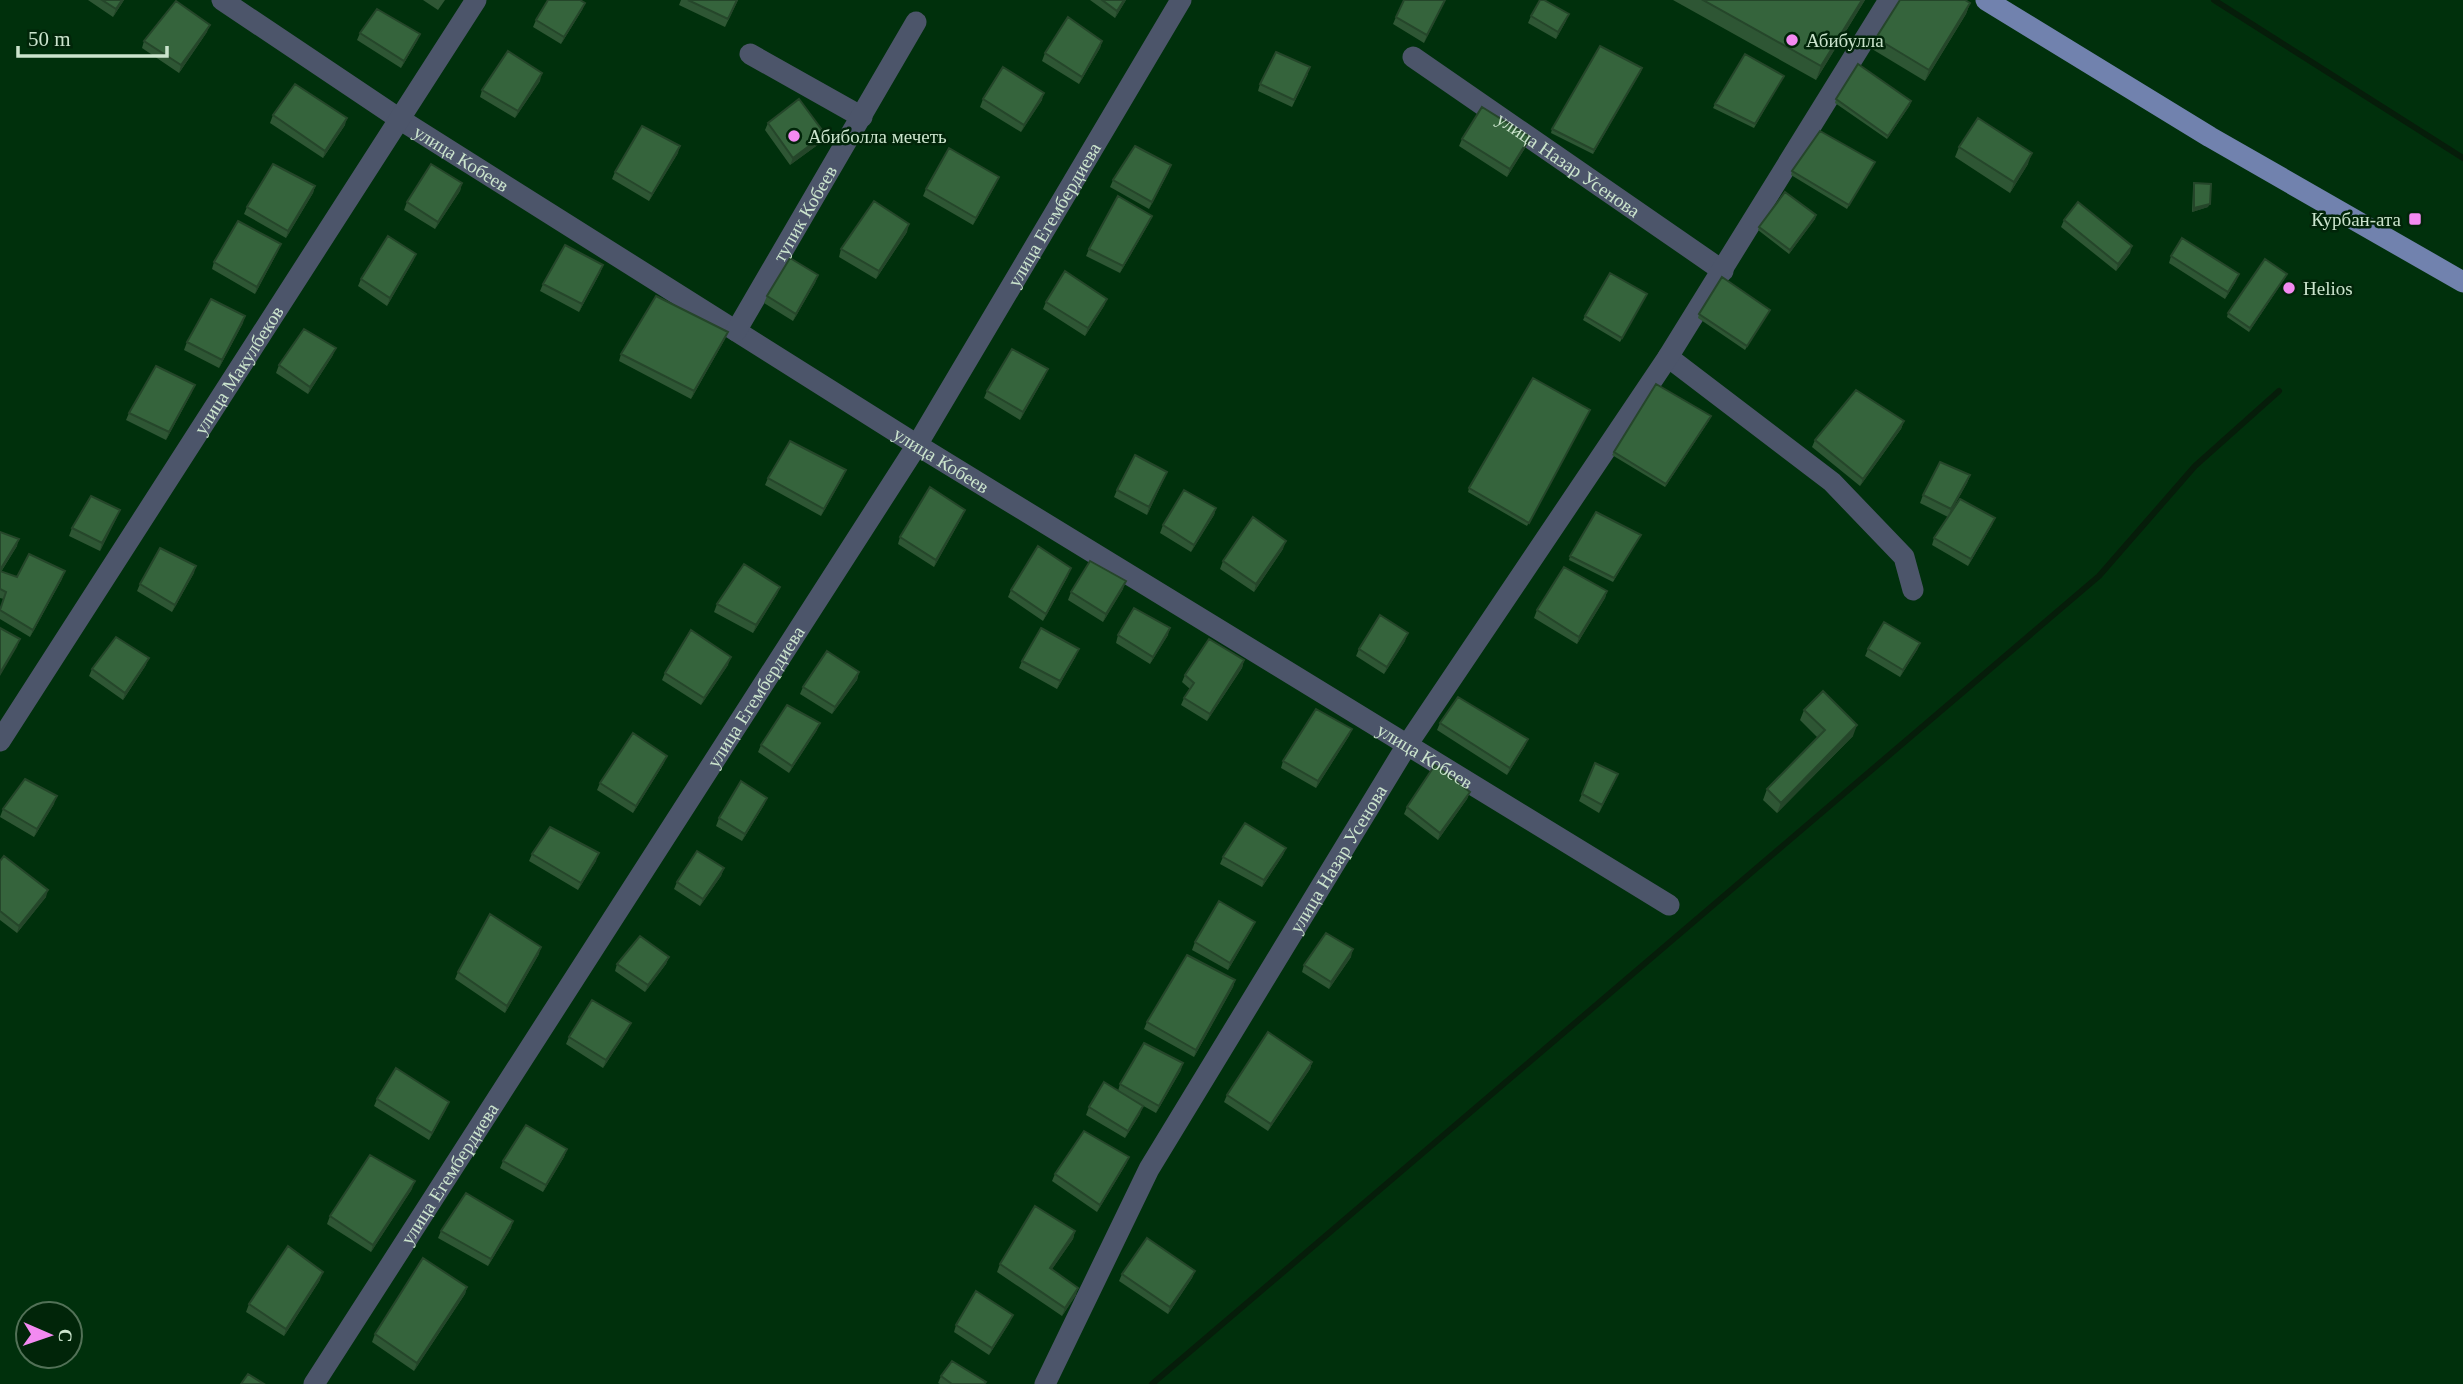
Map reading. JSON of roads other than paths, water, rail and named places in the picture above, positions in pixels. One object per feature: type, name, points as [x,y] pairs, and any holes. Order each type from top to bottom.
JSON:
[{"type":"main road","points":[[1986,0],[2210,137],[2463,282]]},
{"type":"street","name":"улица Кобеев","points":[[222,0],[401,120],[917,445],[1669,905]]},
{"type":"street","name":"улица Макулбеков","points":[[0,741],[476,0]]},
{"type":"street","name":"улица Егембердиева","points":[[314,1384],[917,445],[1181,0]]},
{"type":"street","name":"улица Назар Усенова","points":[[1045,1384],[1149,1169],[1407,744],[1668,357],[1889,0]]},
{"type":"street","name":"тупик Кобеев","points":[[736,331],[916,22]]},
{"type":"street","points":[[750,54],[862,117]]},
{"type":"street","name":"улица Назар Усенова","points":[[1413,57],[1723,271]]},
{"type":"street","points":[[1668,357],[1832,482],[1904,557],[1913,590]]},
{"type":"waterway","points":[[2214,0],[2463,158]]},
{"type":"waterway","points":[[1152,1384],[2099,576],[2195,466],[2279,391]]},
{"type":"place","name":"Абибулла","points":[[1792,40]]},
{"type":"place","name":"Абиболла мечеть","points":[[794,136]]},
{"type":"place","name":"Курбан-ата","points":[[2415,219]]},
{"type":"place","name":"Helios","points":[[2289,288]]}]
